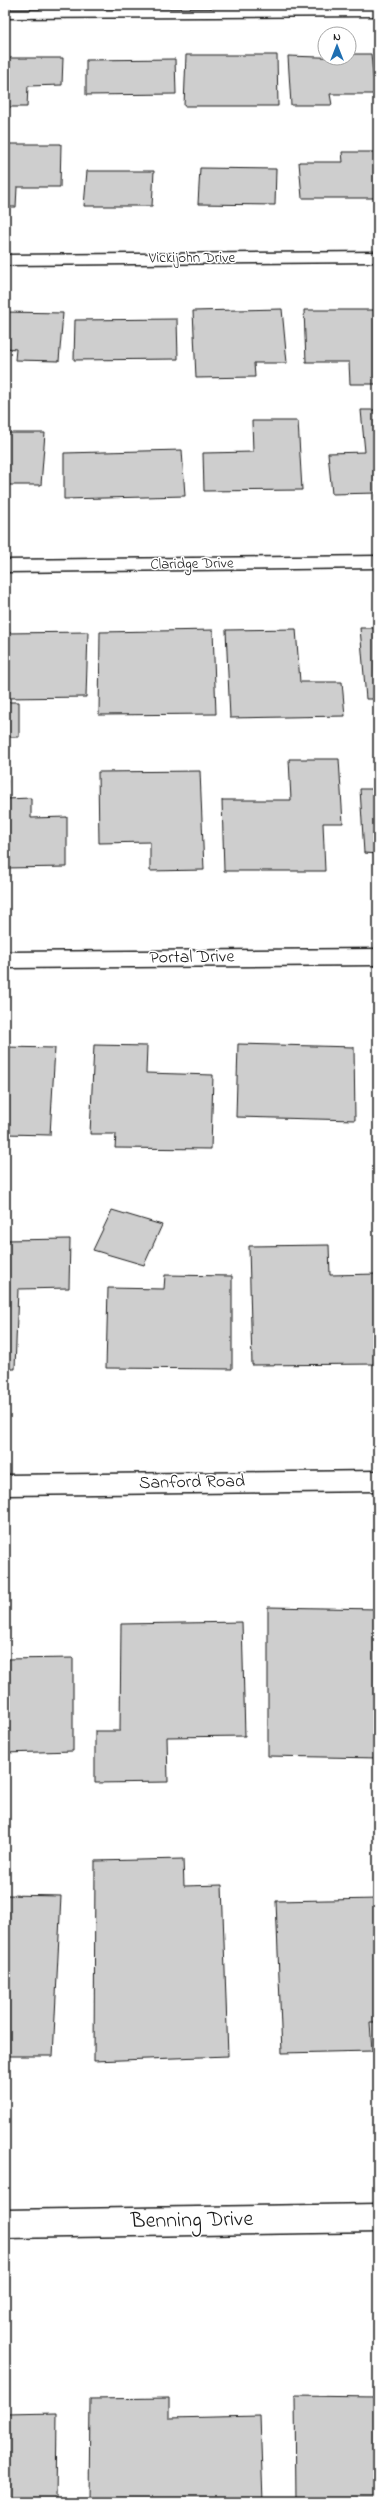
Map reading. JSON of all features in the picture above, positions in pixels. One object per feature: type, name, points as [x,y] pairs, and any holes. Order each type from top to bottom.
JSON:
[{"type":"street","points":[[5,14],[378,12]]},
{"type":"street","name":"Vickijohn Drive","points":[[5,260],[378,257]]},
{"type":"street","name":"Claridge Drive","points":[[5,566],[378,562]]},
{"type":"street","name":"Portal Drive","points":[[5,960],[378,957]]},
{"type":"street","name":"Sanford Road","points":[[5,1485],[378,1480]]},
{"type":"street","name":"Benning Drive","points":[[5,2224],[378,2218]]},
{"type":"building","points":[[357,54],[371,54],[375,94],[330,94],[332,105],[291,105],[288,56],[317,57],[317,66],[357,66]]},
{"type":"building","points":[[186,55],[277,55],[278,106],[184,106]]},
{"type":"building","points":[[5,58],[63,58],[62,85],[28,86],[27,107],[5,107]]},
{"type":"building","points":[[175,59],[176,94],[86,95],[86,60]]},
{"type":"building","points":[[5,144],[61,144],[60,187],[17,187],[16,207],[5,207]]},
{"type":"building","points":[[342,152],[378,152],[378,198],[302,198],[299,162],[343,162]]},
{"type":"building","points":[[200,168],[276,169],[275,205],[198,204]]},
{"type":"building","points":[[87,171],[154,171],[152,206],[84,206]]},
{"type":"building","points":[[282,309],[287,363],[254,363],[255,377],[196,378],[193,311]]},
{"type":"building","points":[[304,310],[378,310],[378,384],[350,384],[349,362],[306,362]]},
{"type":"building","points":[[5,312],[63,313],[59,361],[15,360],[16,349],[5,348]]},
{"type":"building","points":[[177,319],[178,359],[74,360],[75,320]]},
{"type":"building","points":[[361,410],[378,410],[378,493],[332,494],[328,453],[365,452]]},
{"type":"building","points":[[252,421],[298,421],[302,490],[204,491],[203,453],[253,452]]},
{"type":"building","points":[[5,433],[45,433],[41,485],[5,485]]},
{"type":"building","points":[[182,450],[185,496],[64,499],[64,453]]},
{"type":"building","points":[[360,628],[378,628],[378,699],[366,699]]},
{"type":"building","points":[[296,629],[300,682],[342,682],[345,716],[230,718],[226,630]]},
{"type":"building","points":[[213,630],[216,714],[99,715],[100,632]]},
{"type":"building","points":[[88,632],[86,697],[5,698],[5,633]]},
{"type":"building","points":[[5,702],[19,702],[19,737],[5,737]]},
{"type":"building","points":[[289,759],[339,759],[343,823],[323,823],[325,871],[224,871],[222,800],[291,800]]},
{"type":"building","points":[[200,771],[204,870],[150,871],[150,842],[99,843],[98,772]]},
{"type":"building","points":[[5,780],[7,780],[6,799],[31,798],[31,818],[67,817],[67,867],[5,868]]},
{"type":"building","points":[[360,789],[378,789],[378,854],[364,853]]},
{"type":"building","points":[[238,1044],[354,1047],[355,1120],[236,1117]]},
{"type":"building","points":[[94,1045],[147,1046],[146,1073],[213,1075],[211,1149],[115,1148],[116,1134],[90,1134]]},
{"type":"building","points":[[5,1047],[55,1048],[50,1135],[5,1134]]},
{"type":"building","points":[[112,1210],[162,1225],[144,1265],[93,1250]]},
{"type":"building","points":[[70,1239],[69,1288],[18,1289],[15,1369],[5,1369],[5,1240]]},
{"type":"building","points":[[329,1245],[330,1275],[378,1274],[378,1364],[252,1365],[249,1246]]},
{"type":"building","points":[[165,1275],[232,1276],[232,1369],[106,1368],[108,1288],[164,1289]]},
{"type":"building","points":[[268,1607],[378,1609],[378,1758],[268,1756]]},
{"type":"building","points":[[242,1622],[245,1736],[167,1737],[168,1782],[95,1783],[95,1731],[120,1731],[121,1624]]},
{"type":"building","points":[[73,1658],[73,1751],[5,1753],[5,1659]]},
{"type":"building","points":[[183,1859],[184,1886],[222,1885],[228,2056],[94,2061],[95,1861]]},
{"type":"building","points":[[5,1895],[61,1896],[53,2056],[5,2056]]},
{"type":"building","points":[[378,1899],[378,2022],[370,2022],[372,2051],[282,2053],[276,1901]]},
{"type":"building","points":[[295,2396],[378,2397],[378,2502],[296,2502]]},
{"type":"building","points":[[169,2398],[169,2418],[260,2416],[263,2502],[89,2502],[90,2399]]},
{"type":"building","points":[[57,2413],[56,2502],[5,2502],[5,2414]]}]
